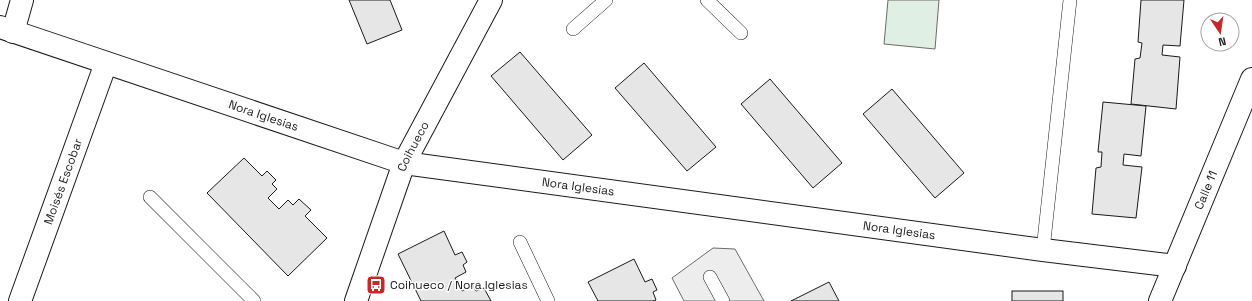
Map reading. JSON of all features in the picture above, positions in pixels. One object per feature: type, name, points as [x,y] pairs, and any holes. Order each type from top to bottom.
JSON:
[{"type":"street","points":[[7,29],[22,0]]},
{"type":"street","name":"Coihueco","points":[[356,301],[404,163],[491,0]]},
{"type":"street","name":"Nora Iglesias","points":[[7,29],[404,163],[1043,250],[1175,266]]},
{"type":"street","name":"Moisés Escobar","points":[[20,301],[106,63]]},
{"type":"street","name":"Calle 11","points":[[1160,301],[1252,79]]},
{"type":"lane","points":[[573,29],[606,0]]},
{"type":"lane","points":[[707,0],[741,33]]},
{"type":"lane","points":[[1043,250],[1070,0]]},
{"type":"lane","points":[[150,197],[254,301]]},
{"type":"lane","points":[[520,242],[548,301]]},
{"type":"lane","points":[[710,277],[723,301]]},
{"type":"green space","points":[[888,0],[939,0],[935,49],[884,44]]},
{"type":"shaded area","points":[[713,248],[735,249],[764,301],[684,301],[672,278]]},
{"type":"building","points":[[349,0],[390,0],[402,30],[367,44]]},
{"type":"building","points":[[1141,0],[1184,0],[1180,46],[1163,45],[1162,55],[1180,57],[1176,109],[1131,104],[1135,59],[1140,58],[1142,43],[1138,42]]},
{"type":"building","points":[[520,52],[592,135],[563,160],[491,76]]},
{"type":"building","points":[[644,63],[716,147],[687,171],[615,88]]},
{"type":"building","points":[[770,79],[842,163],[813,188],[741,104]]},
{"type":"building","points":[[892,89],[964,173],[935,198],[863,114]]},
{"type":"building","points":[[1103,102],[1146,106],[1141,156],[1124,154],[1123,165],[1142,167],[1136,218],[1092,214],[1096,168],[1101,167],[1102,152],[1098,152]]},
{"type":"building","points":[[244,158],[262,176],[267,171],[276,180],[272,184],[277,189],[268,198],[279,209],[288,200],[293,205],[299,199],[311,210],[305,216],[327,238],[288,276],[207,193]]},
{"type":"building","points":[[444,231],[455,255],[462,252],[467,262],[463,265],[466,272],[455,278],[462,291],[473,285],[476,291],[484,288],[491,301],[421,301],[398,254]]},
{"type":"building","points":[[634,259],[645,282],[652,279],[657,290],[653,292],[656,300],[598,301],[588,282]]},
{"type":"building","points":[[829,282],[839,301],[791,301]]},
{"type":"building","points":[[1012,291],[1063,291],[1063,301],[1012,301]]},
{"type":"place","name":"Coihueco / Nora Iglesias","points":[[376,285]]}]
